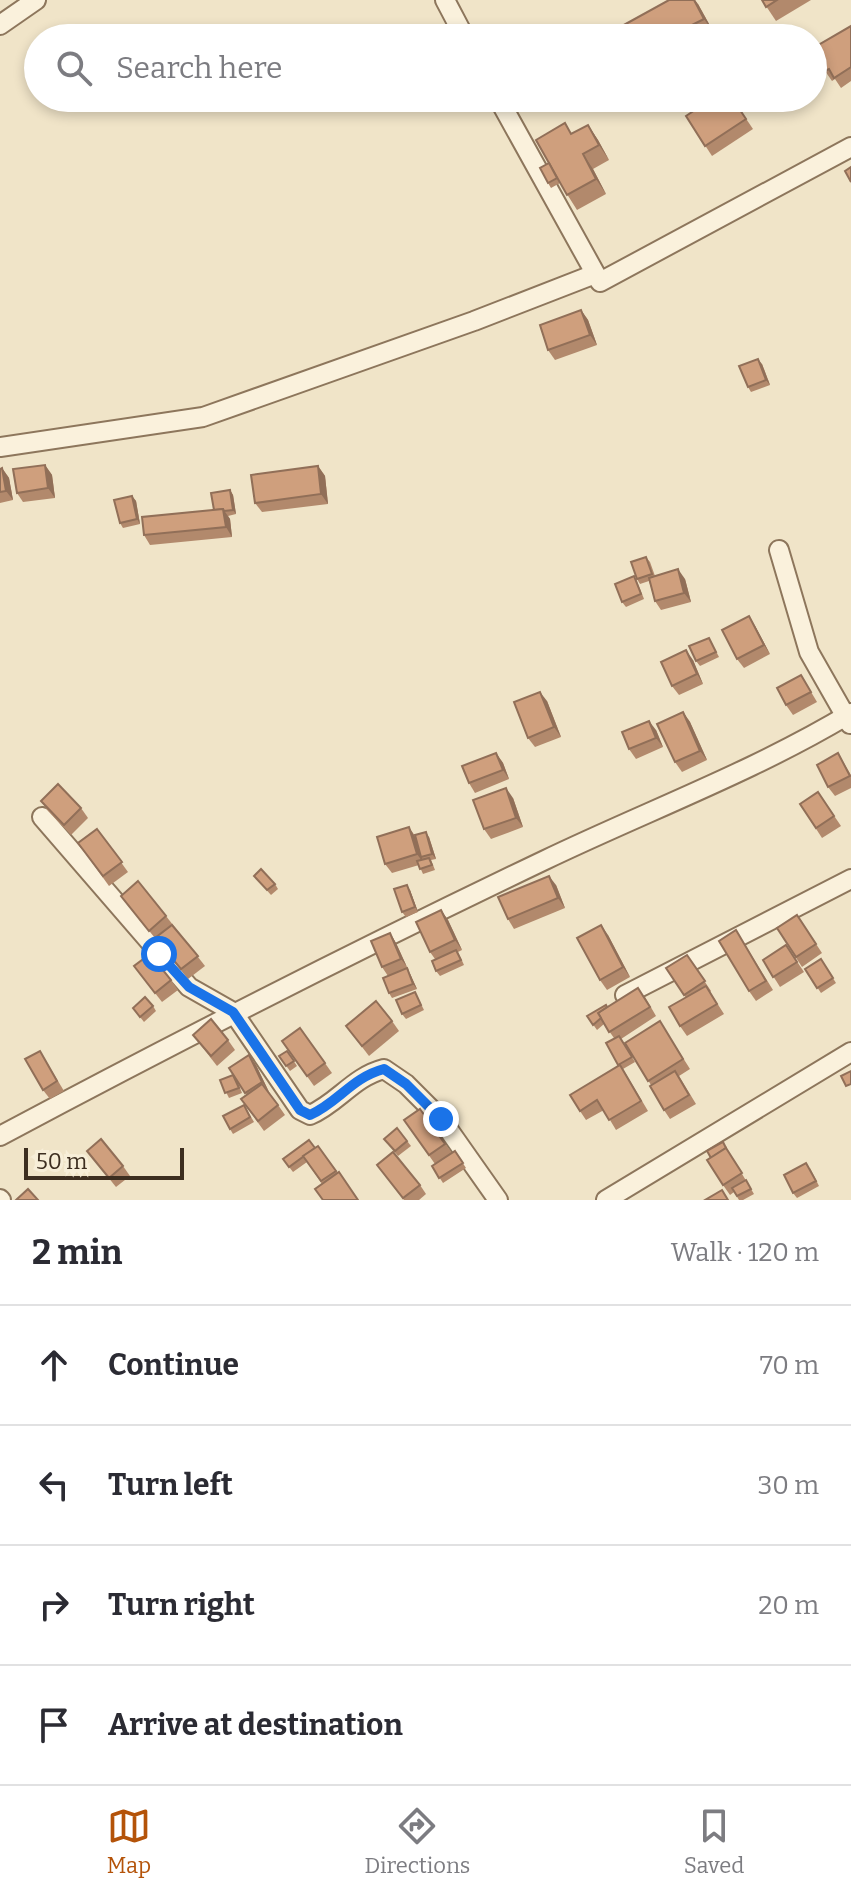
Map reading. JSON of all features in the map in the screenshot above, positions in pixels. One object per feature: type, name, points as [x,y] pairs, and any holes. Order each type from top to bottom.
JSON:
[{"type":"street","points":[[0,25],[36,0]]},
{"type":"street","points":[[445,0],[458,24]]},
{"type":"street","points":[[506,112],[600,282],[851,147]]},
{"type":"street","points":[[0,447],[203,417],[474,321],[595,274]]},
{"type":"street","points":[[0,1136],[233,1012],[849,719],[809,652],[779,550]]},
{"type":"street","points":[[42,817],[189,987],[233,1012],[300,1110],[310,1115],[324,1109],[351,1083],[384,1069],[406,1084],[441,1119],[489,1198]]},
{"type":"street","points":[[625,995],[851,879]]},
{"type":"street","points":[[606,1200],[851,1052]]},
{"type":"building","points":[[669,0],[694,0],[704,19],[694,24],[626,24]]},
{"type":"building","points":[[762,0],[777,0],[766,7]]},
{"type":"building","points":[[851,26],[851,67],[834,78],[827,70],[827,40]]},
{"type":"building","points":[[692,112],[741,112],[746,119],[705,146],[686,116]]},
{"type":"building","points":[[565,123],[571,134],[588,125],[599,145],[583,154],[596,179],[567,195],[536,140]]},
{"type":"building","points":[[549,163],[557,178],[548,183],[540,168]]},
{"type":"building","points":[[851,167],[851,182],[845,171]]},
{"type":"building","points":[[581,310],[590,335],[548,350],[540,325]]},
{"type":"building","points":[[758,359],[766,380],[748,387],[739,366]]},
{"type":"building","points":[[45,465],[48,488],[17,493],[13,469]]},
{"type":"building","points":[[318,466],[321,494],[255,503],[251,475]]},
{"type":"building","points":[[0,469],[6,491],[0,492]]},
{"type":"building","points":[[230,490],[233,510],[214,510],[211,493]]},
{"type":"building","points":[[132,496],[137,519],[120,523],[114,500]]},
{"type":"building","points":[[223,509],[226,527],[144,535],[142,517]]},
{"type":"building","points":[[646,557],[652,574],[637,579],[631,562]]},
{"type":"building","points":[[678,569],[684,593],[655,601],[649,578]]},
{"type":"building","points":[[634,576],[641,594],[622,602],[615,584]]},
{"type":"building","points":[[749,616],[764,645],[737,659],[722,630]]},
{"type":"building","points":[[709,638],[716,652],[696,661],[689,646]]},
{"type":"building","points":[[686,650],[697,674],[672,686],[661,662]]},
{"type":"building","points":[[801,675],[811,692],[786,705],[777,688]]},
{"type":"building","points":[[540,692],[554,727],[528,738],[514,702]]},
{"type":"building","points":[[683,712],[700,751],[675,762],[657,724]]},
{"type":"building","points":[[649,721],[656,738],[629,749],[622,732]]},
{"type":"building","points":[[496,753],[503,770],[469,783],[462,766]]},
{"type":"building","points":[[838,753],[850,776],[828,787],[817,765]]},
{"type":"building","points":[[58,784],[81,808],[64,825],[41,801]]},
{"type":"building","points":[[506,788],[516,818],[484,829],[473,800]]},
{"type":"building","points":[[818,792],[834,816],[816,828],[800,804]]},
{"type":"building","points":[[409,827],[417,854],[385,864],[377,837]]},
{"type":"building","points":[[97,829],[122,862],[103,876],[78,843]]},
{"type":"building","points":[[426,832],[432,854],[421,857],[415,835]]},
{"type":"building","points":[[429,858],[432,865],[420,869],[417,861]]},
{"type":"building","points":[[261,869],[275,884],[267,890],[254,876]]},
{"type":"building","points":[[549,876],[558,898],[508,919],[498,897]]},
{"type":"building","points":[[138,881],[166,916],[149,931],[121,896]]},
{"type":"building","points":[[407,885],[415,907],[402,912],[394,889]]},
{"type":"building","points":[[441,910],[455,940],[430,952],[416,922]]},
{"type":"building","points":[[797,915],[816,944],[796,957],[777,928]]},
{"type":"building","points":[[172,925],[198,956],[181,969],[155,938]]},
{"type":"building","points":[[601,925],[623,967],[600,980],[577,938]]},
{"type":"building","points":[[736,930],[766,981],[749,991],[719,941]]},
{"type":"building","points":[[390,933],[401,959],[382,967],[371,941]]},
{"type":"building","points":[[786,945],[797,962],[773,977],[763,960]]},
{"type":"building","points":[[456,950],[461,960],[436,971],[432,961]]},
{"type":"building","points":[[150,954],[171,980],[155,993],[134,966]]},
{"type":"building","points":[[687,955],[705,981],[684,995],[666,968]]},
{"type":"building","points":[[821,959],[833,978],[817,988],[805,969]]},
{"type":"building","points":[[407,968],[413,984],[389,993],[383,978]]},
{"type":"building","points":[[706,986],[717,1004],[680,1026],[669,1007]]},
{"type":"building","points":[[638,988],[650,1007],[609,1032],[598,1013]]},
{"type":"building","points":[[415,992],[421,1005],[402,1014],[396,1000]]},
{"type":"building","points":[[145,997],[153,1006],[140,1017],[133,1008]]},
{"type":"building","points":[[376,1001],[392,1021],[362,1046],[346,1026]]},
{"type":"building","points":[[606,1005],[598,1013],[601,1018],[593,1025],[587,1016]]},
{"type":"building","points":[[211,1019],[228,1040],[211,1056],[193,1035]]},
{"type":"building","points":[[660,1021],[683,1059],[648,1081],[625,1043]]},
{"type":"building","points":[[300,1028],[325,1063],[307,1076],[282,1041]]},
{"type":"building","points":[[619,1036],[632,1057],[618,1065],[606,1043]]},
{"type":"building","points":[[40,1051],[57,1081],[43,1090],[25,1059]]},
{"type":"building","points":[[287,1051],[294,1061],[286,1066],[279,1056]]},
{"type":"building","points":[[249,1055],[262,1082],[245,1093],[229,1068]]},
{"type":"building","points":[[620,1065],[641,1101],[609,1120],[597,1100],[580,1111],[570,1095]]},
{"type":"building","points":[[675,1071],[689,1095],[664,1110],[650,1086]]},
{"type":"building","points":[[851,1071],[851,1084],[846,1086],[841,1076]]},
{"type":"building","points":[[233,1075],[239,1088],[225,1093],[220,1080]]},
{"type":"building","points":[[262,1084],[278,1105],[258,1121],[241,1099]]},
{"type":"building","points":[[244,1105],[250,1117],[230,1129],[223,1116]]},
{"type":"building","points":[[420,1109],[445,1144],[429,1155],[404,1120]]},
{"type":"building","points":[[397,1128],[407,1141],[395,1151],[384,1139]]},
{"type":"building","points":[[101,1139],[123,1166],[109,1178],[87,1151]]},
{"type":"building","points":[[309,1140],[315,1148],[289,1167],[283,1159]]},
{"type":"building","points":[[723,1142],[726,1148],[711,1158],[707,1151]]},
{"type":"building","points":[[318,1146],[336,1171],[321,1181],[303,1156]]},
{"type":"building","points":[[726,1148],[742,1173],[723,1185],[707,1160]]},
{"type":"building","points":[[455,1151],[463,1163],[439,1178],[432,1166]]},
{"type":"building","points":[[393,1152],[420,1185],[403,1198],[377,1165]]},
{"type":"building","points":[[806,1163],[816,1181],[793,1193],[784,1175]]},
{"type":"building","points":[[339,1172],[358,1200],[323,1200],[315,1189]]},
{"type":"building","points":[[746,1180],[751,1189],[737,1196],[732,1188]]},
{"type":"building","points":[[28,1189],[38,1200],[16,1200]]},
{"type":"building","points":[[722,1190],[728,1200],[705,1200]]},
{"type":"route","points":[[159,954],[189,987],[233,1012],[300,1110],[310,1115],[324,1109],[351,1083],[384,1069],[406,1084],[441,1119]]}]
